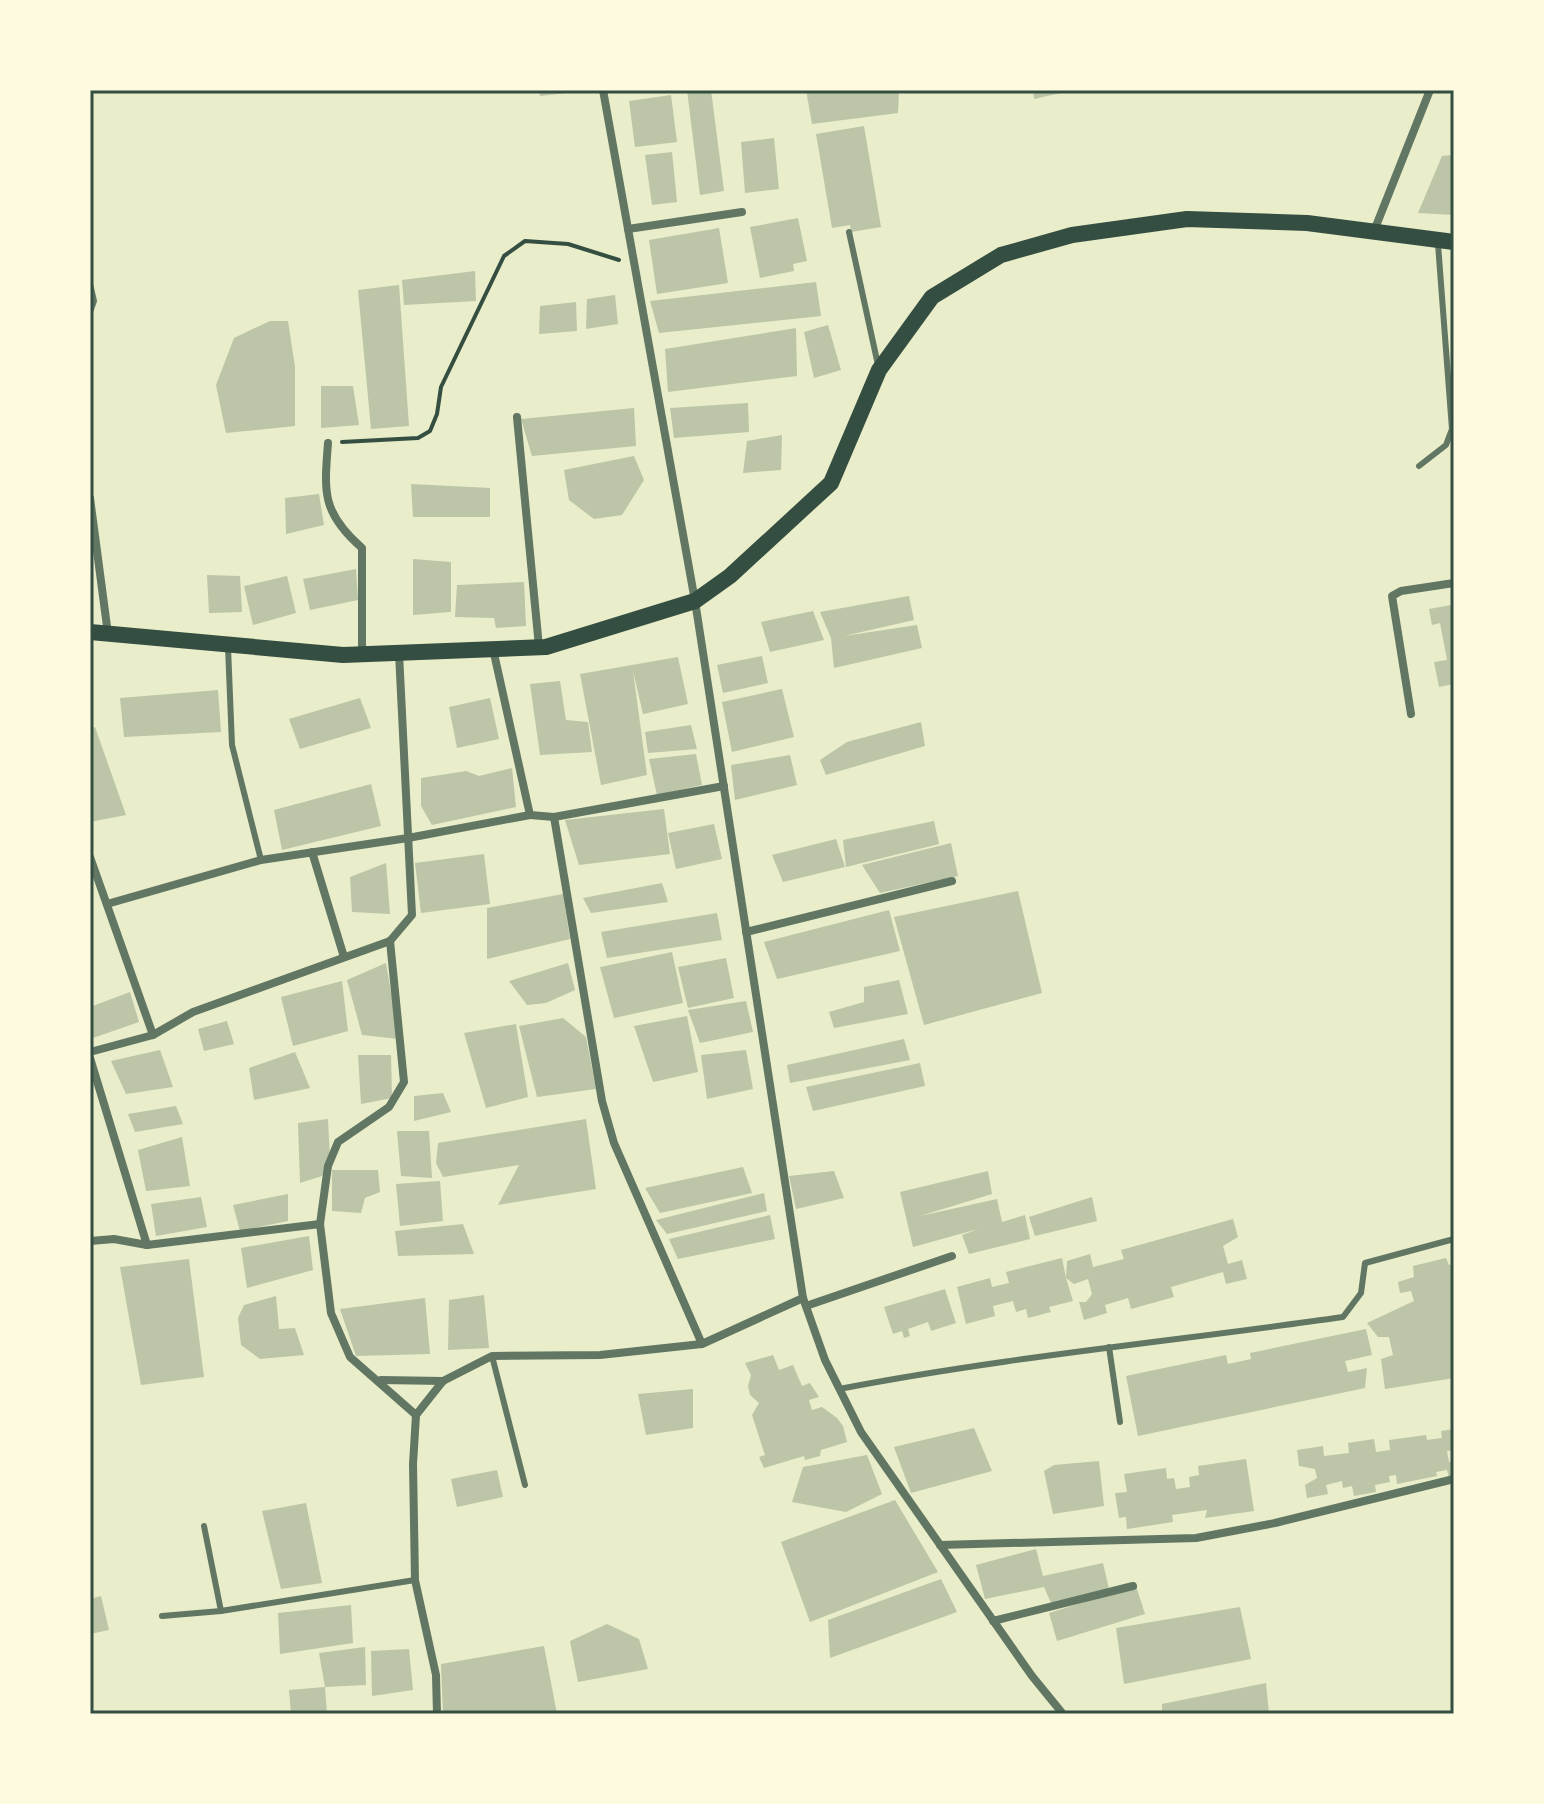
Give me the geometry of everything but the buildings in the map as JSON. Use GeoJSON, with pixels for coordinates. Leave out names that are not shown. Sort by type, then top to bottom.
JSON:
{"type":"FeatureCollection","features":[{"type":"Feature","properties":{"kind":"main road"},"geometry":{"type":"LineString","coordinates":[[90,632],[362,654],[539,648],[695,601],[730,576],[831,483],[879,370],[932,297],[1001,255],[1072,235],[1187,219],[1307,223],[1446,241]]}},
{"type":"Feature","properties":{"kind":"street"},"geometry":{"type":"LineString","coordinates":[[603,90],[695,601],[805,1302],[839,1389],[861,1432],[993,1621],[1063,1714]]}},
{"type":"Feature","properties":{"kind":"street"},"geometry":{"type":"LineString","coordinates":[[1373,232],[1430,90]]}},
{"type":"Feature","properties":{"kind":"street"},"geometry":{"type":"LineString","coordinates":[[628,229],[742,212]]}},
{"type":"Feature","properties":{"kind":"street"},"geometry":{"type":"LineString","coordinates":[[517,417],[539,648]]}},
{"type":"Feature","properties":{"kind":"street"},"geometry":{"type":"LineString","coordinates":[[328,443],[324,483],[328,507],[334,521],[362,548],[362,654]]}},
{"type":"Feature","properties":{"kind":"street"},"geometry":{"type":"LineString","coordinates":[[90,498],[108,635]]}},
{"type":"Feature","properties":{"kind":"street"},"geometry":{"type":"LineString","coordinates":[[1411,714],[1392,596],[1401,591],[1454,583]]}},
{"type":"Feature","properties":{"kind":"street"},"geometry":{"type":"LineString","coordinates":[[493,649],[530,815]]}},
{"type":"Feature","properties":{"kind":"street"},"geometry":{"type":"LineString","coordinates":[[147,1245],[90,1055],[153,1035],[193,1012],[390,941],[412,915],[399,653]]}},
{"type":"Feature","properties":{"kind":"street"},"geometry":{"type":"LineString","coordinates":[[107,904],[261,860],[408,838],[530,815],[554,817],[724,786]]}},
{"type":"Feature","properties":{"kind":"street"},"geometry":{"type":"LineString","coordinates":[[554,817],[602,1101],[614,1143],[702,1344]]}},
{"type":"Feature","properties":{"kind":"street"},"geometry":{"type":"LineString","coordinates":[[312,852],[344,957]]}},
{"type":"Feature","properties":{"kind":"street"},"geometry":{"type":"LineString","coordinates":[[90,857],[153,1035]]}},
{"type":"Feature","properties":{"kind":"street"},"geometry":{"type":"LineString","coordinates":[[746,932],[952,881]]}},
{"type":"Feature","properties":{"kind":"street"},"geometry":{"type":"LineString","coordinates":[[390,941],[404,1082],[389,1107],[338,1142],[328,1166],[320,1224],[331,1313],[350,1357],[381,1380],[416,1415]]}},
{"type":"Feature","properties":{"kind":"street"},"geometry":{"type":"LineString","coordinates":[[90,1241],[114,1239],[147,1245],[320,1224]]}},
{"type":"Feature","properties":{"kind":"street"},"geometry":{"type":"LineString","coordinates":[[437,1714],[436,1675],[415,1580],[416,1415],[443,1381],[492,1356],[600,1355],[702,1344],[805,1302],[952,1256]]}},
{"type":"Feature","properties":{"kind":"street"},"geometry":{"type":"LineString","coordinates":[[381,1380],[443,1381]]}},
{"type":"Feature","properties":{"kind":"street"},"geometry":{"type":"LineString","coordinates":[[940,1545],[1196,1538],[1275,1523],[1454,1479]]}},
{"type":"Feature","properties":{"kind":"street"},"geometry":{"type":"LineString","coordinates":[[993,1621],[1133,1586]]}},
{"type":"Feature","properties":{"kind":"lane"},"geometry":{"type":"LineString","coordinates":[[849,232],[879,370]]}},
{"type":"Feature","properties":{"kind":"lane"},"geometry":{"type":"LineString","coordinates":[[1419,466],[1446,445],[1452,429],[1446,241]]}},
{"type":"Feature","properties":{"kind":"lane"},"geometry":{"type":"LineString","coordinates":[[90,284],[94,301],[90,312]]}},
{"type":"Feature","properties":{"kind":"lane"},"geometry":{"type":"LineString","coordinates":[[228,645],[232,745],[261,860]]}},
{"type":"Feature","properties":{"kind":"lane"},"geometry":{"type":"LineString","coordinates":[[839,1389],[1109,1347],[1191,1339],[1343,1317],[1361,1293],[1365,1263],[1454,1239]]}},
{"type":"Feature","properties":{"kind":"lane"},"geometry":{"type":"LineString","coordinates":[[1109,1347],[1120,1422]]}},
{"type":"Feature","properties":{"kind":"lane"},"geometry":{"type":"LineString","coordinates":[[492,1356],[525,1485]]}},
{"type":"Feature","properties":{"kind":"lane"},"geometry":{"type":"LineString","coordinates":[[204,1526],[221,1611]]}},
{"type":"Feature","properties":{"kind":"lane"},"geometry":{"type":"LineString","coordinates":[[162,1616],[221,1611],[415,1580]]}},
{"type":"Feature","properties":{"kind":"path"},"geometry":{"type":"LineString","coordinates":[[328,443],[418,438],[430,431],[437,414],[441,387],[504,256],[525,241],[568,244],[634,265]]}}]}
